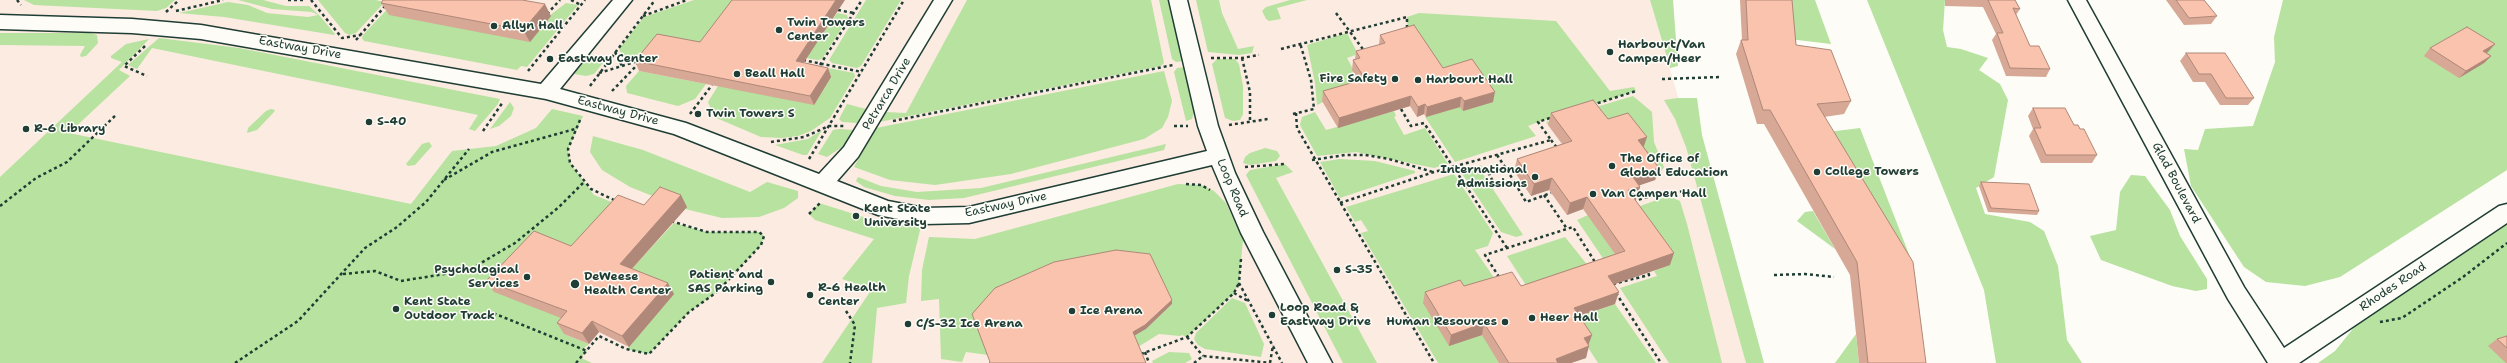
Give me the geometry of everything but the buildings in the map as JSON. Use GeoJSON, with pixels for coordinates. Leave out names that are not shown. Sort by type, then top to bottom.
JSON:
{"type":"FeatureCollection","features":[{"type":"Feature","properties":{"kind":"street"},"geometry":{"type":"LineString","coordinates":[[546,92],[623,0]]}},
{"type":"Feature","properties":{"kind":"street","name":"Petrarca Drive"},"geometry":{"type":"LineString","coordinates":[[823,191],[851,152],[943,0]]}},
{"type":"Feature","properties":{"kind":"street","name":"Loop Road"},"geometry":{"type":"LineString","coordinates":[[1178,0],[1208,126],[1218,156],[1252,233],[1320,363]]}},
{"type":"Feature","properties":{"kind":"street","name":"Glad Boulevard"},"geometry":{"type":"LineString","coordinates":[[2077,0],[2236,293],[2260,334],[2280,363]]}},
{"type":"Feature","properties":{"kind":"street","name":"Eastway Drive"},"geometry":{"type":"LineString","coordinates":[[0,22],[110,25],[200,32],[546,92],[679,128],[823,191],[886,209],[924,216],[969,215],[1218,156]]}},
{"type":"Feature","properties":{"kind":"street","name":"Rhodes Road"},"geometry":{"type":"LineString","coordinates":[[2280,363],[2507,212]]}},
{"type":"Feature","properties":{"kind":"path"},"geometry":{"type":"LineString","coordinates":[[179,0],[164,13],[223,0]]}},
{"type":"Feature","properties":{"kind":"path"},"geometry":{"type":"LineString","coordinates":[[288,0],[303,0]]}},
{"type":"Feature","properties":{"kind":"path"},"geometry":{"type":"LineString","coordinates":[[311,0],[342,38],[361,35]]}},
{"type":"Feature","properties":{"kind":"path"},"geometry":{"type":"LineString","coordinates":[[546,15],[560,0]]}},
{"type":"Feature","properties":{"kind":"path"},"geometry":{"type":"LineString","coordinates":[[571,0],[581,5]]}},
{"type":"Feature","properties":{"kind":"path"},"geometry":{"type":"LineString","coordinates":[[525,74],[585,0]]}},
{"type":"Feature","properties":{"kind":"path"},"geometry":{"type":"LineString","coordinates":[[588,90],[655,0]]}},
{"type":"Feature","properties":{"kind":"path"},"geometry":{"type":"LineString","coordinates":[[642,16],[687,0]]}},
{"type":"Feature","properties":{"kind":"path"},"geometry":{"type":"LineString","coordinates":[[818,69],[862,0]]}},
{"type":"Feature","properties":{"kind":"path"},"geometry":{"type":"LineString","coordinates":[[808,160],[904,0]]}},
{"type":"Feature","properties":{"kind":"path"},"geometry":{"type":"LineString","coordinates":[[356,41],[386,6]]}},
{"type":"Feature","properties":{"kind":"path"},"geometry":{"type":"LineString","coordinates":[[838,10],[854,13]]}},
{"type":"Feature","properties":{"kind":"path"},"geometry":{"type":"LineString","coordinates":[[1336,13],[1367,55],[1362,57]]}},
{"type":"Feature","properties":{"kind":"path"},"geometry":{"type":"LineString","coordinates":[[1281,49],[1407,17],[1408,37]]}},
{"type":"Feature","properties":{"kind":"path"},"geometry":{"type":"LineString","coordinates":[[148,76],[127,69],[124,66],[149,42]]}},
{"type":"Feature","properties":{"kind":"path"},"geometry":{"type":"LineString","coordinates":[[1300,43],[1311,80],[1314,110],[1294,114],[1297,128],[1434,363]]}},
{"type":"Feature","properties":{"kind":"path"},"geometry":{"type":"LineString","coordinates":[[615,52],[622,66]]}},
{"type":"Feature","properties":{"kind":"path"},"geometry":{"type":"LineString","coordinates":[[1211,58],[1216,56],[1242,58],[1259,55]]}},
{"type":"Feature","properties":{"kind":"path"},"geometry":{"type":"LineString","coordinates":[[1242,58],[1250,92],[1250,123]]}},
{"type":"Feature","properties":{"kind":"path"},"geometry":{"type":"LineString","coordinates":[[599,74],[642,60],[609,94]]}},
{"type":"Feature","properties":{"kind":"path"},"geometry":{"type":"LineString","coordinates":[[800,60],[862,72]]}},
{"type":"Feature","properties":{"kind":"path"},"geometry":{"type":"LineString","coordinates":[[886,122],[1178,64]]}},
{"type":"Feature","properties":{"kind":"path"},"geometry":{"type":"LineString","coordinates":[[1662,78],[1721,77]]}},
{"type":"Feature","properties":{"kind":"path"},"geometry":{"type":"LineString","coordinates":[[690,114],[712,85]]}},
{"type":"Feature","properties":{"kind":"path"},"geometry":{"type":"LineString","coordinates":[[1591,105],[1636,91]]}},
{"type":"Feature","properties":{"kind":"path"},"geometry":{"type":"LineString","coordinates":[[483,131],[506,98]]}},
{"type":"Feature","properties":{"kind":"path"},"geometry":{"type":"LineString","coordinates":[[1401,109],[1411,126],[1424,123],[1507,248]]}},
{"type":"Feature","properties":{"kind":"path"},"geometry":{"type":"LineString","coordinates":[[0,206],[36,178],[67,162],[117,114]]}},
{"type":"Feature","properties":{"kind":"path"},"geometry":{"type":"LineString","coordinates":[[1561,115],[1538,122],[1562,155]]}},
{"type":"Feature","properties":{"kind":"path"},"geometry":{"type":"LineString","coordinates":[[583,116],[575,129],[568,149],[570,163],[584,182],[604,197],[619,202]]}},
{"type":"Feature","properties":{"kind":"path"},"geometry":{"type":"LineString","coordinates":[[1227,125],[1250,123],[1268,119]]}},
{"type":"Feature","properties":{"kind":"path"},"geometry":{"type":"LineString","coordinates":[[770,142],[804,137],[829,126],[852,126]]}},
{"type":"Feature","properties":{"kind":"path"},"geometry":{"type":"LineString","coordinates":[[1174,126],[1188,126]]}},
{"type":"Feature","properties":{"kind":"path"},"geometry":{"type":"LineString","coordinates":[[442,182],[492,152],[575,129]]}},
{"type":"Feature","properties":{"kind":"path"},"geometry":{"type":"LineString","coordinates":[[1340,203],[1434,172],[1551,140]]}},
{"type":"Feature","properties":{"kind":"path"},"geometry":{"type":"LineString","coordinates":[[235,363],[298,320],[365,248],[397,227],[426,202],[469,149]]}},
{"type":"Feature","properties":{"kind":"path"},"geometry":{"type":"LineString","coordinates":[[1314,159],[1345,155],[1365,155],[1389,159],[1434,172]]}},
{"type":"Feature","properties":{"kind":"path"},"geometry":{"type":"LineString","coordinates":[[1497,155],[1526,202],[1552,193]]}},
{"type":"Feature","properties":{"kind":"path"},"geometry":{"type":"LineString","coordinates":[[1245,167],[1285,164]]}},
{"type":"Feature","properties":{"kind":"path"},"geometry":{"type":"LineString","coordinates":[[1507,170],[1489,174],[1496,187],[1515,183]]}},
{"type":"Feature","properties":{"kind":"path"},"geometry":{"type":"LineString","coordinates":[[1194,184],[1201,180]]}},
{"type":"Feature","properties":{"kind":"path"},"geometry":{"type":"LineString","coordinates":[[342,274],[375,271],[401,281],[469,270],[515,243],[559,207],[584,182]]}},
{"type":"Feature","properties":{"kind":"path"},"geometry":{"type":"LineString","coordinates":[[1182,184],[1201,185],[1214,191]]}},
{"type":"Feature","properties":{"kind":"path"},"geometry":{"type":"LineString","coordinates":[[809,214],[820,203],[823,191]]}},
{"type":"Feature","properties":{"kind":"path"},"geometry":{"type":"LineString","coordinates":[[1632,200],[1634,202],[1663,193],[1691,191]]}},
{"type":"Feature","properties":{"kind":"path"},"geometry":{"type":"LineString","coordinates":[[1544,195],[1567,229]]}},
{"type":"Feature","properties":{"kind":"path"},"geometry":{"type":"LineString","coordinates":[[820,203],[827,206]]}},
{"type":"Feature","properties":{"kind":"path"},"geometry":{"type":"LineString","coordinates":[[576,363],[599,336],[626,349],[649,354],[689,312],[717,292],[761,245],[764,236],[759,232],[707,232],[667,220]]}},
{"type":"Feature","properties":{"kind":"path"},"geometry":{"type":"LineString","coordinates":[[1501,279],[1486,255],[1572,227],[1598,266]]}},
{"type":"Feature","properties":{"kind":"path"},"geometry":{"type":"LineString","coordinates":[[2375,324],[2402,318],[2463,277],[2507,243]]}},
{"type":"Feature","properties":{"kind":"path"},"geometry":{"type":"LineString","coordinates":[[1141,354],[1187,337],[1234,293],[1239,283],[1242,255]]}},
{"type":"Feature","properties":{"kind":"path"},"geometry":{"type":"LineString","coordinates":[[1648,272],[1649,274],[1639,278],[1610,285],[1662,363]]}},
{"type":"Feature","properties":{"kind":"path"},"geometry":{"type":"LineString","coordinates":[[1774,274],[1805,274],[1834,277]]}},
{"type":"Feature","properties":{"kind":"path"},"geometry":{"type":"LineString","coordinates":[[1239,283],[1282,363]]}},
{"type":"Feature","properties":{"kind":"path"},"geometry":{"type":"LineString","coordinates":[[1234,293],[1249,301]]}},
{"type":"Feature","properties":{"kind":"path"},"geometry":{"type":"LineString","coordinates":[[488,311],[587,351]]}},
{"type":"Feature","properties":{"kind":"path"},"geometry":{"type":"LineString","coordinates":[[846,311],[855,325],[850,363]]}},
{"type":"Feature","properties":{"kind":"path"},"geometry":{"type":"LineString","coordinates":[[1187,337],[1203,356]]}},
{"type":"Feature","properties":{"kind":"path"},"geometry":{"type":"LineString","coordinates":[[1194,363],[1203,356],[1270,363],[1273,345]]}},
{"type":"Feature","properties":{"kind":"path"},"geometry":{"type":"LineString","coordinates":[[1145,352],[1149,363]]}},
{"type":"Feature","properties":{"kind":"shaded area","name":"Kent State University"},"geometry":{"type":"Polygon","coordinates":[[[0,0],[1650,0],[1755,363],[0,363],[0,0]]]}},
{"type":"Feature","properties":{"kind":"green space"},"geometry":{"type":"Polygon","coordinates":[[[24,0],[175,0],[166,8],[157,11],[34,5],[24,0]]]}},
{"type":"Feature","properties":{"kind":"green space"},"geometry":{"type":"Polygon","coordinates":[[[238,0],[263,0],[286,6],[309,6],[319,15],[335,34],[224,17],[179,13],[228,2],[248,5],[267,13],[308,17],[318,15],[312,12],[272,9],[238,0]]]}},
{"type":"Feature","properties":{"kind":"green space"},"geometry":{"type":"Polygon","coordinates":[[[318,0],[376,0],[383,2],[383,4],[356,33],[350,35],[345,33],[318,0]]]}},
{"type":"Feature","properties":{"kind":"green space"},"geometry":{"type":"Polygon","coordinates":[[[396,0],[549,16],[566,3],[578,5],[527,67],[521,66],[517,70],[364,41],[362,38],[363,35],[396,0]]]}},
{"type":"Feature","properties":{"kind":"green space"},"geometry":{"type":"Polygon","coordinates":[[[694,0],[742,0],[740,32],[625,61],[619,49],[644,17],[694,0]]]}},
{"type":"Feature","properties":{"kind":"green space"},"geometry":{"type":"Polygon","coordinates":[[[866,0],[901,0],[861,66],[857,68],[832,63],[829,60],[866,0]]]}},
{"type":"Feature","properties":{"kind":"green space"},"geometry":{"type":"Polygon","coordinates":[[[967,0],[1151,0],[1164,63],[1161,66],[879,122],[885,112],[906,113],[967,0]]]}},
{"type":"Feature","properties":{"kind":"green space"},"geometry":{"type":"Polygon","coordinates":[[[1159,0],[1170,0],[1183,61],[1176,62],[1172,59],[1159,0]]]}},
{"type":"Feature","properties":{"kind":"green space"},"geometry":{"type":"Polygon","coordinates":[[[1196,0],[1219,0],[1222,13],[1238,49],[1254,46],[1252,53],[1239,55],[1208,52],[1196,0]]]}},
{"type":"Feature","properties":{"kind":"green space"},"geometry":{"type":"Polygon","coordinates":[[[1290,0],[1307,0],[1277,8],[1281,19],[1269,21],[1266,19],[1262,11],[1266,7],[1290,0]]]}},
{"type":"Feature","properties":{"kind":"green space"},"geometry":{"type":"Polygon","coordinates":[[[1650,0],[1673,0],[1678,66],[1670,68],[1650,0]]]}},
{"type":"Feature","properties":{"kind":"green space"},"geometry":{"type":"Polygon","coordinates":[[[1786,0],[1815,0],[1831,44],[1789,39],[1786,0]]]}},
{"type":"Feature","properties":{"kind":"green space"},"geometry":{"type":"Polygon","coordinates":[[[1867,0],[1945,0],[1943,30],[1947,47],[1961,49],[1988,58],[1979,70],[2000,84],[2008,100],[1994,177],[1976,188],[1985,214],[2030,222],[2044,231],[2058,266],[2067,340],[2082,363],[1996,363],[1984,290],[1867,0]]]}},
{"type":"Feature","properties":{"kind":"green space"},"geometry":{"type":"Polygon","coordinates":[[[2283,0],[2507,0],[2507,170],[2340,277],[2305,286],[2266,282],[2244,267],[2191,186],[2184,149],[2198,150],[2205,129],[2253,126],[2275,62],[2274,37],[2283,0]]]}},
{"type":"Feature","properties":{"kind":"green space"},"geometry":{"type":"Polygon","coordinates":[[[837,13],[847,15],[848,18],[822,59],[817,60],[753,48],[815,45],[837,13]]]}},
{"type":"Feature","properties":{"kind":"green space"},"geometry":{"type":"Polygon","coordinates":[[[1419,13],[1556,21],[1610,91],[1634,87],[1636,91],[1538,122],[1528,126],[1536,136],[1455,162],[1425,117],[1446,111],[1441,78],[1408,37],[1407,17],[1419,13]]]}},
{"type":"Feature","properties":{"kind":"green space"},"geometry":{"type":"Polygon","coordinates":[[[0,33],[90,33],[97,35],[98,43],[86,56],[81,57],[80,55],[85,46],[0,45],[0,33]]]}},
{"type":"Feature","properties":{"kind":"green space"},"geometry":{"type":"Polygon","coordinates":[[[1347,33],[1358,54],[1347,58],[1361,84],[1317,105],[1315,83],[1307,45],[1347,33]]]}},
{"type":"Feature","properties":{"kind":"green space"},"geometry":{"type":"Polygon","coordinates":[[[159,38],[239,48],[500,99],[498,104],[475,131],[469,129],[478,115],[152,48],[137,69],[128,65],[159,38]]]}},
{"type":"Feature","properties":{"kind":"green space"},"geometry":{"type":"Polygon","coordinates":[[[149,39],[119,70],[130,76],[69,133],[411,204],[452,151],[496,146],[536,128],[552,109],[583,116],[568,149],[570,163],[594,195],[624,207],[574,322],[564,334],[589,344],[584,348],[587,351],[581,358],[592,363],[0,363],[0,177],[122,62],[111,58],[111,56],[126,44],[149,39]]]}},
{"type":"Feature","properties":{"kind":"green space"},"geometry":{"type":"Polygon","coordinates":[[[589,54],[607,58],[594,74],[586,76],[574,74],[589,54]]]}},
{"type":"Feature","properties":{"kind":"green space"},"geometry":{"type":"Polygon","coordinates":[[[1217,59],[1235,59],[1239,64],[1243,86],[1243,114],[1240,120],[1233,121],[1225,118],[1212,64],[1217,59]]]}},
{"type":"Feature","properties":{"kind":"green space"},"geometry":{"type":"Polygon","coordinates":[[[1185,67],[1195,109],[1192,119],[1186,121],[1174,72],[1177,68],[1185,67]]]}},
{"type":"Feature","properties":{"kind":"green space"},"geometry":{"type":"Polygon","coordinates":[[[828,68],[854,73],[855,76],[830,118],[811,131],[798,136],[782,138],[761,137],[714,117],[708,102],[718,86],[819,75],[828,68]]]}},
{"type":"Feature","properties":{"kind":"green space"},"geometry":{"type":"Polygon","coordinates":[[[639,71],[706,84],[695,99],[678,106],[627,93],[626,86],[639,71]]]}},
{"type":"Feature","properties":{"kind":"green space"},"geometry":{"type":"Polygon","coordinates":[[[1164,71],[1172,101],[1168,117],[1162,128],[1144,139],[1011,174],[935,185],[890,180],[854,167],[876,128],[1164,71]]]}},
{"type":"Feature","properties":{"kind":"green space"},"geometry":{"type":"Polygon","coordinates":[[[1633,96],[1652,112],[1654,142],[1664,167],[1655,180],[1634,152],[1548,125],[1546,122],[1633,96]]]}},
{"type":"Feature","properties":{"kind":"green space"},"geometry":{"type":"Polygon","coordinates":[[[1697,98],[1702,135],[1764,363],[1746,363],[1686,147],[1675,119],[1664,100],[1697,98]]]}},
{"type":"Feature","properties":{"kind":"green space"},"geometry":{"type":"Polygon","coordinates":[[[510,102],[514,108],[511,116],[499,126],[490,129],[510,102]]]}},
{"type":"Feature","properties":{"kind":"green space"},"geometry":{"type":"Polygon","coordinates":[[[847,104],[866,109],[857,123],[842,122],[839,119],[847,104]]]}},
{"type":"Feature","properties":{"kind":"green space"},"geometry":{"type":"Polygon","coordinates":[[[271,109],[275,110],[274,112],[257,130],[247,133],[248,128],[266,111],[271,109]]]}},
{"type":"Feature","properties":{"kind":"green space"},"geometry":{"type":"Polygon","coordinates":[[[1394,111],[1396,116],[1394,117],[1404,135],[1425,128],[1448,164],[1434,168],[1356,152],[1317,156],[1300,125],[1302,117],[1315,112],[1326,130],[1394,111]]]}},
{"type":"Feature","properties":{"kind":"green space"},"geometry":{"type":"Polygon","coordinates":[[[1860,128],[1912,262],[1820,133],[1860,128]]]}},
{"type":"Feature","properties":{"kind":"green space"},"geometry":{"type":"Polygon","coordinates":[[[822,130],[807,155],[775,145],[808,139],[822,130]]]}},
{"type":"Feature","properties":{"kind":"green space"},"geometry":{"type":"Polygon","coordinates":[[[833,130],[854,130],[845,145],[827,157],[818,154],[833,130]]]}},
{"type":"Feature","properties":{"kind":"green space"},"geometry":{"type":"Polygon","coordinates":[[[593,136],[643,150],[750,192],[767,182],[798,191],[798,198],[784,208],[759,217],[722,218],[685,209],[630,187],[602,170],[590,152],[593,136]]]}},
{"type":"Feature","properties":{"kind":"green space"},"geometry":{"type":"Polygon","coordinates":[[[429,142],[432,146],[415,165],[408,166],[406,164],[422,144],[429,142]]]}},
{"type":"Feature","properties":{"kind":"green space"},"geometry":{"type":"Polygon","coordinates":[[[1166,144],[1164,150],[964,198],[929,200],[895,196],[864,187],[856,181],[858,177],[881,186],[917,192],[981,188],[1166,144]]]}},
{"type":"Feature","properties":{"kind":"green space"},"geometry":{"type":"Polygon","coordinates":[[[1265,148],[1277,151],[1280,156],[1276,161],[1250,165],[1243,163],[1245,157],[1250,153],[1265,148]]]}},
{"type":"Feature","properties":{"kind":"green space"},"geometry":{"type":"Polygon","coordinates":[[[1340,159],[1375,161],[1415,171],[1415,173],[1340,198],[1320,162],[1340,159]]]}},
{"type":"Feature","properties":{"kind":"green space"},"geometry":{"type":"Polygon","coordinates":[[[1285,164],[1293,172],[1276,178],[1377,363],[1343,363],[1246,175],[1250,170],[1285,164]]]}},
{"type":"Feature","properties":{"kind":"green space"},"geometry":{"type":"Polygon","coordinates":[[[1481,165],[1486,172],[1483,174],[1523,235],[1516,237],[1501,232],[1461,172],[1481,165]]]}},
{"type":"Feature","properties":{"kind":"green space"},"geometry":{"type":"Polygon","coordinates":[[[1454,174],[1493,233],[1488,246],[1475,250],[1499,285],[1483,334],[1499,363],[1438,363],[1361,233],[1368,231],[1361,220],[1355,222],[1346,207],[1454,174]]]}},
{"type":"Feature","properties":{"kind":"green space"},"geometry":{"type":"Polygon","coordinates":[[[2131,175],[2145,176],[2170,210],[2180,236],[2207,279],[2207,289],[2196,291],[2172,286],[2101,260],[2090,236],[2116,230],[2120,192],[2131,175]]]}},
{"type":"Feature","properties":{"kind":"green space"},"geometry":{"type":"Polygon","coordinates":[[[1178,184],[1201,185],[1214,191],[1226,203],[1243,240],[1239,283],[1234,293],[1187,337],[1182,335],[1159,334],[1138,347],[1134,336],[1146,329],[1172,304],[988,355],[966,352],[962,362],[941,359],[939,299],[921,301],[922,270],[929,237],[975,239],[1178,184]]]}},
{"type":"Feature","properties":{"kind":"green space"},"geometry":{"type":"Polygon","coordinates":[[[1668,196],[1680,201],[1722,363],[1669,363],[1620,288],[1657,276],[1654,271],[1669,265],[1629,210],[1668,196]]]}},
{"type":"Feature","properties":{"kind":"green space"},"geometry":{"type":"Polygon","coordinates":[[[819,203],[892,226],[921,226],[909,276],[906,303],[877,308],[872,363],[822,363],[872,289],[842,279],[874,239],[815,220],[809,214],[819,203]]]}},
{"type":"Feature","properties":{"kind":"green space"},"geometry":{"type":"Polygon","coordinates":[[[2507,209],[2507,363],[2318,363],[2335,351],[2381,294],[2507,209]]]}},
{"type":"Feature","properties":{"kind":"green space"},"geometry":{"type":"Polygon","coordinates":[[[1813,211],[1835,249],[1797,221],[1805,212],[1813,211]]]}},
{"type":"Feature","properties":{"kind":"green space"},"geometry":{"type":"Polygon","coordinates":[[[1588,215],[1627,271],[1615,276],[1577,220],[1588,215]]]}},
{"type":"Feature","properties":{"kind":"green space"},"geometry":{"type":"Polygon","coordinates":[[[674,223],[707,232],[759,232],[764,236],[761,245],[717,292],[689,312],[649,354],[626,349],[629,347],[626,275],[674,223]]]}},
{"type":"Feature","properties":{"kind":"green space"},"geometry":{"type":"Polygon","coordinates":[[[1565,237],[1593,272],[1531,293],[1507,256],[1565,237]]]}},
{"type":"Feature","properties":{"kind":"green space"},"geometry":{"type":"Polygon","coordinates":[[[1232,298],[1245,303],[1264,344],[1261,357],[1205,349],[1198,345],[1194,339],[1196,333],[1232,298]]]}},
{"type":"Feature","properties":{"kind":"green space"},"geometry":{"type":"Polygon","coordinates":[[[1615,304],[1656,363],[1598,363],[1570,319],[1615,304]]]}},
{"type":"Feature","properties":{"kind":"green space"},"geometry":{"type":"Polygon","coordinates":[[[1856,334],[1859,363],[1835,363],[1856,334]]]}},
{"type":"Feature","properties":{"kind":"green space"},"geometry":{"type":"Polygon","coordinates":[[[1169,352],[1189,353],[1192,359],[1185,363],[1153,363],[1152,361],[1169,352]]]}},
{"type":"Feature","properties":{"kind":"place","name":"Allyn Hall"},"geometry":{"type":"Point","coordinates":[494,26]}},
{"type":"Feature","properties":{"kind":"place","name":"Twin Towers Center"},"geometry":{"type":"Point","coordinates":[779,30]}},
{"type":"Feature","properties":{"kind":"place","name":"Harbourt/Van Campen/Heer"},"geometry":{"type":"Point","coordinates":[1610,52]}},
{"type":"Feature","properties":{"kind":"place","name":"Eastway Center"},"geometry":{"type":"Point","coordinates":[550,59]}},
{"type":"Feature","properties":{"kind":"place","name":"Beall Hall"},"geometry":{"type":"Point","coordinates":[737,74]}},
{"type":"Feature","properties":{"kind":"place","name":"Fire Safety"},"geometry":{"type":"Point","coordinates":[1395,79]}},
{"type":"Feature","properties":{"kind":"place","name":"Harbourt Hall"},"geometry":{"type":"Point","coordinates":[1418,80]}},
{"type":"Feature","properties":{"kind":"place","name":"Twin Towers S"},"geometry":{"type":"Point","coordinates":[698,114]}},
{"type":"Feature","properties":{"kind":"place","name":"S-40"},"geometry":{"type":"Point","coordinates":[369,122]}},
{"type":"Feature","properties":{"kind":"place","name":"R-6 Library"},"geometry":{"type":"Point","coordinates":[26,129]}},
{"type":"Feature","properties":{"kind":"place","name":"The Office of Global Education"},"geometry":{"type":"Point","coordinates":[1612,166]}},
{"type":"Feature","properties":{"kind":"place","name":"College Towers"},"geometry":{"type":"Point","coordinates":[1817,172]}},
{"type":"Feature","properties":{"kind":"place","name":"International Admissions"},"geometry":{"type":"Point","coordinates":[1535,177]}},
{"type":"Feature","properties":{"kind":"place","name":"Van Campen Hall"},"geometry":{"type":"Point","coordinates":[1593,194]}},
{"type":"Feature","properties":{"kind":"place","name":"Kent State University"},"geometry":{"type":"Point","coordinates":[856,216]}},
{"type":"Feature","properties":{"kind":"place","name":"S-35"},"geometry":{"type":"Point","coordinates":[1337,270]}},
{"type":"Feature","properties":{"kind":"place","name":"Psychological Services"},"geometry":{"type":"Point","coordinates":[527,277]}},
{"type":"Feature","properties":{"kind":"place","name":"Patient and SAS Parking"},"geometry":{"type":"Point","coordinates":[771,282]}},
{"type":"Feature","properties":{"kind":"place","name":"DeWeese Health Center"},"geometry":{"type":"Point","coordinates":[575,284]}},
{"type":"Feature","properties":{"kind":"place","name":"R-6 Health Center"},"geometry":{"type":"Point","coordinates":[810,295]}},
{"type":"Feature","properties":{"kind":"place","name":"Kent State Outdoor Track"},"geometry":{"type":"Point","coordinates":[396,309]}},
{"type":"Feature","properties":{"kind":"place","name":"Ice Arena"},"geometry":{"type":"Point","coordinates":[1072,311]}},
{"type":"Feature","properties":{"kind":"place","name":"Loop Road & Eastway Drive"},"geometry":{"type":"Point","coordinates":[1272,315]}},
{"type":"Feature","properties":{"kind":"place","name":"Heer Hall"},"geometry":{"type":"Point","coordinates":[1532,318]}},
{"type":"Feature","properties":{"kind":"place","name":"Human Resources"},"geometry":{"type":"Point","coordinates":[1505,322]}},
{"type":"Feature","properties":{"kind":"place","name":"C/S-32 Ice Arena"},"geometry":{"type":"Point","coordinates":[908,324]}}]}
